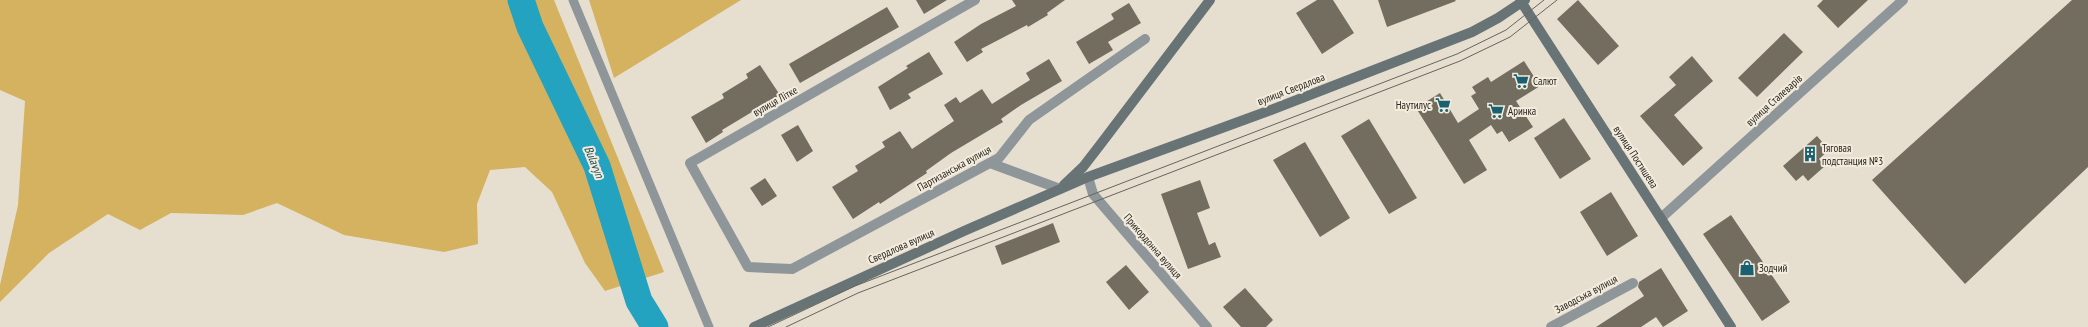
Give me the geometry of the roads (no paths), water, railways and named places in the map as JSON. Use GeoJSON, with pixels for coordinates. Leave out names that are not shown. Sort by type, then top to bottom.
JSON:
{"type":"FeatureCollection","features":[{"type":"Feature","properties":{"kind":"street","name":"вулиця Літке"},"geometry":{"type":"LineString","coordinates":[[748,267],[690,163],[975,0]]}},
{"type":"Feature","properties":{"kind":"street"},"geometry":{"type":"LineString","coordinates":[[990,163],[1060,189],[1083,167],[1210,0]]}},
{"type":"Feature","properties":{"kind":"street","name":"вулиця Сталеварів"},"geometry":{"type":"LineString","coordinates":[[1661,218],[1903,0]]}},
{"type":"Feature","properties":{"kind":"street","name":"вулиця Свердлова"},"geometry":{"type":"LineString","coordinates":[[1060,189],[1088,177],[1271,110],[1472,32],[1523,1]]}},
{"type":"Feature","properties":{"kind":"street","name":"вулиця Постишева"},"geometry":{"type":"LineString","coordinates":[[1523,1],[1731,327]]}},
{"type":"Feature","properties":{"kind":"street","name":"Партизанська вулиця"},"geometry":{"type":"LineString","coordinates":[[748,267],[792,269],[999,158],[1029,120],[1145,39]]}},
{"type":"Feature","properties":{"kind":"street","name":"Прикордонна вулиця"},"geometry":{"type":"LineString","coordinates":[[1088,177],[1093,194],[1207,327]]}},
{"type":"Feature","properties":{"kind":"street","name":"Свердлова вулиця"},"geometry":{"type":"LineString","coordinates":[[754,327],[949,237],[1060,189]]}},
{"type":"Feature","properties":{"kind":"street","name":"Заводська вулиця"},"geometry":{"type":"LineString","coordinates":[[1551,327],[1633,283]]}},
{"type":"Feature","properties":{"kind":"lane"},"geometry":{"type":"LineString","coordinates":[[573,0],[709,327]]}},
{"type":"Feature","properties":{"kind":"waterway","name":"Bulavyn"},"geometry":{"type":"LineString","coordinates":[[521,0],[530,27],[597,166],[639,301],[655,327]]}},
{"type":"Feature","properties":{"kind":"tram line"},"geometry":{"type":"LineString","coordinates":[[768,327],[855,286],[1457,54],[1506,30],[1544,0]]}},
{"type":"Feature","properties":{"kind":"tram line"},"geometry":{"type":"LineString","coordinates":[[786,327],[858,293],[1460,61],[1510,37],[1557,0]]}},
{"type":"Feature","properties":{"kind":"place","name":"Салют"},"geometry":{"type":"Point","coordinates":[1521,81]}},
{"type":"Feature","properties":{"kind":"place","name":"Наутилус"},"geometry":{"type":"Point","coordinates":[1443,105]}},
{"type":"Feature","properties":{"kind":"place","name":"Аринка"},"geometry":{"type":"Point","coordinates":[1496,111]}},
{"type":"Feature","properties":{"kind":"place","name":"Тяговая подстанция №3"},"geometry":{"type":"Point","coordinates":[1810,154]}},
{"type":"Feature","properties":{"kind":"place","name":"Зодчий"},"geometry":{"type":"Point","coordinates":[1747,268]}}]}
